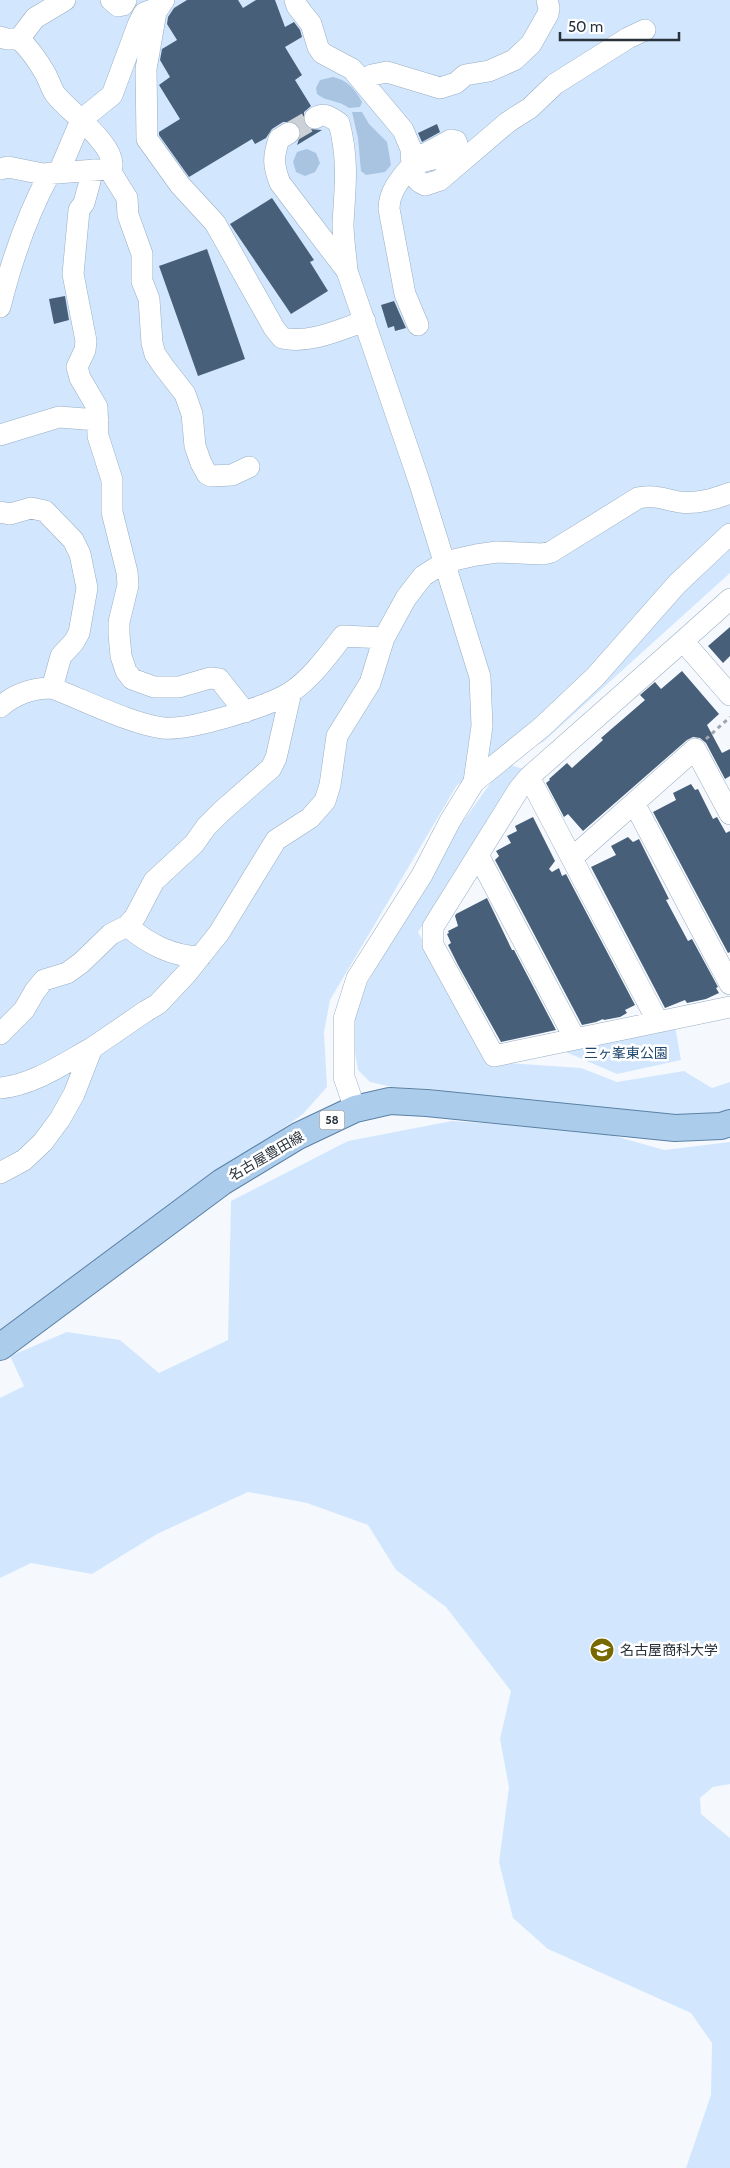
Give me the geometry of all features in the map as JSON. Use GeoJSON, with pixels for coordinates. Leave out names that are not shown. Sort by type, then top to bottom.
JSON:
{"type":"FeatureCollection","features":[{"type":"Feature","properties":{"kind":"main road","name":"名古屋豊田線"},"geometry":{"type":"LineString","coordinates":[[0,1347],[222,1182],[298,1136],[355,1108],[390,1101],[675,1128],[721,1126],[730,1123]]}},
{"type":"Feature","properties":{"kind":"street"},"geometry":{"type":"LineString","coordinates":[[9,38],[35,18],[65,0]]}},
{"type":"Feature","properties":{"kind":"street"},"geometry":{"type":"LineString","coordinates":[[111,0],[118,6],[123,5],[126,0]]}},
{"type":"Feature","properties":{"kind":"street"},"geometry":{"type":"LineString","coordinates":[[295,0],[297,6],[311,24],[318,47],[322,53],[352,69],[403,130],[411,149],[414,175],[419,183],[425,185],[440,180],[508,122],[530,108],[555,84],[628,38],[645,30]]}},
{"type":"Feature","properties":{"kind":"street"},"geometry":{"type":"LineString","coordinates":[[364,82],[372,75],[387,72],[440,88],[456,83],[465,75],[489,71],[514,60],[531,44],[548,14],[547,0]]}},
{"type":"Feature","properties":{"kind":"street"},"geometry":{"type":"LineString","coordinates":[[0,306],[7,278],[41,189],[54,173],[81,120],[112,95],[144,13],[160,6]]}},
{"type":"Feature","properties":{"kind":"street"},"geometry":{"type":"LineString","coordinates":[[160,6],[146,69],[147,139],[180,185],[216,223],[274,328],[282,338],[294,341],[320,337],[365,321]]}},
{"type":"Feature","properties":{"kind":"street"},"geometry":{"type":"LineString","coordinates":[[0,169],[8,167],[42,174],[101,169],[112,166],[113,161],[104,143],[54,93],[44,72],[25,44],[9,38]]}},
{"type":"Feature","properties":{"kind":"street"},"geometry":{"type":"LineString","coordinates":[[315,118],[321,114],[339,123],[344,144],[347,180],[343,226],[347,271],[445,562],[480,677],[482,726],[474,782]]}},
{"type":"Feature","properties":{"kind":"street"},"geometry":{"type":"LineString","coordinates":[[289,133],[279,139],[275,151],[274,168],[280,183],[347,271]]}},
{"type":"Feature","properties":{"kind":"street"},"geometry":{"type":"LineString","coordinates":[[413,163],[394,188],[389,200],[389,209],[405,294],[418,325]]}},
{"type":"Feature","properties":{"kind":"street"},"geometry":{"type":"LineString","coordinates":[[101,169],[79,210],[73,274],[86,342],[85,350],[77,367],[80,378],[97,407],[98,436],[112,480],[112,512],[127,572],[128,585],[119,622],[121,656],[126,671],[132,679],[154,688],[180,687],[210,678],[219,679],[245,712]]}},
{"type":"Feature","properties":{"kind":"street"},"geometry":{"type":"LineString","coordinates":[[101,169],[127,198],[128,215],[142,254],[142,281],[149,299],[153,348],[164,367],[185,394],[192,414],[195,446],[201,463],[207,474],[211,476],[232,475],[249,467]]}},
{"type":"Feature","properties":{"kind":"street"},"geometry":{"type":"LineString","coordinates":[[0,435],[59,417],[98,420]]}},
{"type":"Feature","properties":{"kind":"street"},"geometry":{"type":"LineString","coordinates":[[0,1088],[12,1087],[33,1080],[92,1048],[158,1004],[200,957],[219,933],[276,840],[310,818],[325,801],[330,785],[337,736],[370,683],[384,638],[406,598],[423,576],[445,562],[476,555],[497,552],[543,554],[551,552],[638,498],[647,496],[681,502],[703,502],[730,493]]}},
{"type":"Feature","properties":{"kind":"street"},"geometry":{"type":"LineString","coordinates":[[0,512],[10,514],[31,508],[45,511],[73,540],[80,554],[86,588],[79,633],[74,642],[61,656],[52,688]]}},
{"type":"Feature","properties":{"kind":"street"},"geometry":{"type":"LineString","coordinates":[[355,1108],[344,1078],[344,1019],[358,978],[422,875],[450,821],[474,782],[542,727],[595,677],[677,584],[730,534]]}},
{"type":"Feature","properties":{"kind":"street"},"geometry":{"type":"LineString","coordinates":[[730,599],[528,777],[518,789],[433,927],[433,945],[494,1056],[730,1007]]}},
{"type":"Feature","properties":{"kind":"street"},"geometry":{"type":"LineString","coordinates":[[0,707],[22,693],[41,688],[52,688],[142,723],[165,728],[192,725],[245,712],[291,692],[304,681],[343,636],[384,638]]}},
{"type":"Feature","properties":{"kind":"street"},"geometry":{"type":"LineString","coordinates":[[683,641],[730,695]]}},
{"type":"Feature","properties":{"kind":"street"},"geometry":{"type":"LineString","coordinates":[[0,1034],[24,1010],[44,980],[66,973],[81,963],[111,934],[127,926],[135,917],[154,882],[194,844],[206,827],[222,811],[271,768],[276,758],[291,692]]}},
{"type":"Feature","properties":{"kind":"street"},"geometry":{"type":"LineString","coordinates":[[572,858],[695,749],[730,814]]}},
{"type":"Feature","properties":{"kind":"street"},"geometry":{"type":"LineString","coordinates":[[528,777],[658,1022]]}},
{"type":"Feature","properties":{"kind":"street"},"geometry":{"type":"LineString","coordinates":[[634,803],[730,984]]}},
{"type":"Feature","properties":{"kind":"street"},"geometry":{"type":"LineString","coordinates":[[478,855],[575,1039]]}},
{"type":"Feature","properties":{"kind":"street"},"geometry":{"type":"LineString","coordinates":[[127,926],[144,940],[167,952],[187,957],[200,957]]}},
{"type":"Feature","properties":{"kind":"street"},"geometry":{"type":"LineString","coordinates":[[0,1173],[24,1160],[43,1142],[60,1119],[74,1094],[92,1048]]}},
{"type":"Feature","properties":{"kind":"path"},"geometry":{"type":"LineString","coordinates":[[695,749],[730,718]]}},
{"type":"Feature","properties":{"kind":"green space"},"geometry":{"type":"Polygon","coordinates":[[[0,0],[730,0],[730,573],[543,742],[457,785],[330,1000],[324,1032],[327,1087],[303,1114],[0,1331],[0,0]]]}},
{"type":"Feature","properties":{"kind":"green space"},"geometry":{"type":"Polygon","coordinates":[[[505,763],[523,769],[418,932],[485,1053],[495,1062],[581,1068],[617,1082],[684,1071],[712,1088],[730,1082],[730,1114],[652,1119],[431,1089],[392,1087],[370,1082],[358,1070],[352,1034],[358,999],[456,831],[505,763]]]}},
{"type":"Feature","properties":{"kind":"green space","name":"三ヶ峯東公園"},"geometry":{"type":"Polygon","coordinates":[[[675,1026],[681,1060],[617,1074],[554,1047],[675,1026]]]}},
{"type":"Feature","properties":{"kind":"green space","name":"名古屋商科大学"},"geometry":{"type":"Polygon","coordinates":[[[452,1121],[594,1130],[664,1150],[730,1142],[730,1784],[713,1787],[700,1798],[701,1814],[730,1838],[730,2168],[686,2168],[711,2095],[712,2043],[691,2013],[548,1949],[513,1918],[499,1862],[509,1787],[500,1739],[511,1691],[446,1607],[396,1570],[368,1525],[307,1503],[248,1492],[157,1534],[92,1574],[31,1563],[0,1578],[0,1398],[24,1386],[10,1356],[67,1332],[120,1340],[159,1373],[228,1340],[231,1201],[348,1141],[452,1121]]]}},
{"type":"Feature","properties":{"kind":"shaded area"},"geometry":{"type":"Polygon","coordinates":[[[333,77],[342,80],[353,89],[362,102],[360,107],[349,108],[317,94],[316,88],[320,80],[333,77]]]}},
{"type":"Feature","properties":{"kind":"shaded area"},"geometry":{"type":"Polygon","coordinates":[[[352,112],[362,112],[369,124],[387,142],[391,165],[385,172],[366,175],[361,171],[358,138],[352,112]]]}},
{"type":"Feature","properties":{"kind":"shaded area"},"geometry":{"type":"Polygon","coordinates":[[[307,149],[316,153],[320,163],[315,172],[305,176],[296,172],[293,162],[297,152],[307,149]]]}},
{"type":"Feature","properties":{"kind":"building"},"geometry":{"type":"Polygon","coordinates":[[[187,0],[238,0],[243,8],[256,0],[275,0],[285,27],[294,22],[300,30],[302,37],[285,47],[302,75],[295,80],[311,106],[304,112],[304,123],[309,129],[322,130],[297,145],[301,133],[300,127],[295,122],[283,122],[272,129],[266,138],[255,144],[252,139],[189,177],[159,135],[159,132],[180,119],[159,85],[170,77],[160,60],[162,49],[177,40],[167,24],[168,17],[174,8],[187,0]]]}},
{"type":"Feature","properties":{"kind":"building"},"geometry":{"type":"Polygon","coordinates":[[[437,124],[440,132],[422,142],[418,133],[437,124]]]}},
{"type":"Feature","properties":{"kind":"building"},"geometry":{"type":"Polygon","coordinates":[[[272,198],[314,260],[310,262],[328,291],[291,314],[230,224],[272,198]]]}},
{"type":"Feature","properties":{"kind":"building"},"geometry":{"type":"Polygon","coordinates":[[[207,249],[245,359],[198,376],[159,266],[207,249]]]}},
{"type":"Feature","properties":{"kind":"building"},"geometry":{"type":"Polygon","coordinates":[[[65,296],[69,320],[54,324],[49,299],[65,296]]]}},
{"type":"Feature","properties":{"kind":"building"},"geometry":{"type":"Polygon","coordinates":[[[394,301],[406,328],[395,331],[394,326],[388,328],[381,305],[394,301]]]}},
{"type":"Feature","properties":{"kind":"building"},"geometry":{"type":"Polygon","coordinates":[[[730,627],[730,656],[723,663],[708,646],[730,627]]]}},
{"type":"Feature","properties":{"kind":"building"},"geometry":{"type":"Polygon","coordinates":[[[682,671],[719,714],[707,725],[722,753],[730,749],[730,776],[725,779],[706,743],[700,738],[693,737],[687,740],[583,831],[568,814],[564,817],[546,783],[567,763],[572,768],[603,740],[601,738],[645,700],[640,695],[655,682],[661,689],[682,671]]]}},
{"type":"Feature","properties":{"kind":"building"},"geometry":{"type":"Polygon","coordinates":[[[691,784],[695,790],[698,789],[713,819],[717,817],[726,833],[730,831],[730,952],[728,953],[653,812],[676,800],[673,793],[691,784]]]}},
{"type":"Feature","properties":{"kind":"building"},"geometry":{"type":"Polygon","coordinates":[[[533,817],[555,861],[549,869],[552,872],[559,868],[562,876],[566,874],[635,1005],[625,1010],[627,1013],[620,1017],[603,1019],[582,1025],[495,860],[499,856],[496,851],[511,843],[507,836],[517,831],[515,826],[533,817]]]}},
{"type":"Feature","properties":{"kind":"building"},"geometry":{"type":"Polygon","coordinates":[[[628,837],[633,842],[639,839],[669,899],[666,900],[688,941],[692,939],[718,987],[716,988],[719,993],[706,999],[687,1003],[685,1000],[665,1008],[591,867],[616,855],[611,846],[628,837]]]}},
{"type":"Feature","properties":{"kind":"building"},"geometry":{"type":"Polygon","coordinates":[[[487,898],[512,950],[514,950],[556,1030],[501,1042],[458,965],[448,945],[451,943],[447,934],[449,933],[448,931],[458,926],[456,914],[487,898]]]}},
{"type":"Feature","properties":{"kind":"tunnel"},"geometry":{"type":"LineString","coordinates":[[289,133],[315,118]]}},
{"type":"Feature","properties":{"kind":"place","name":"名古屋商科大学"},"geometry":{"type":"Point","coordinates":[602,1650]}}]}
